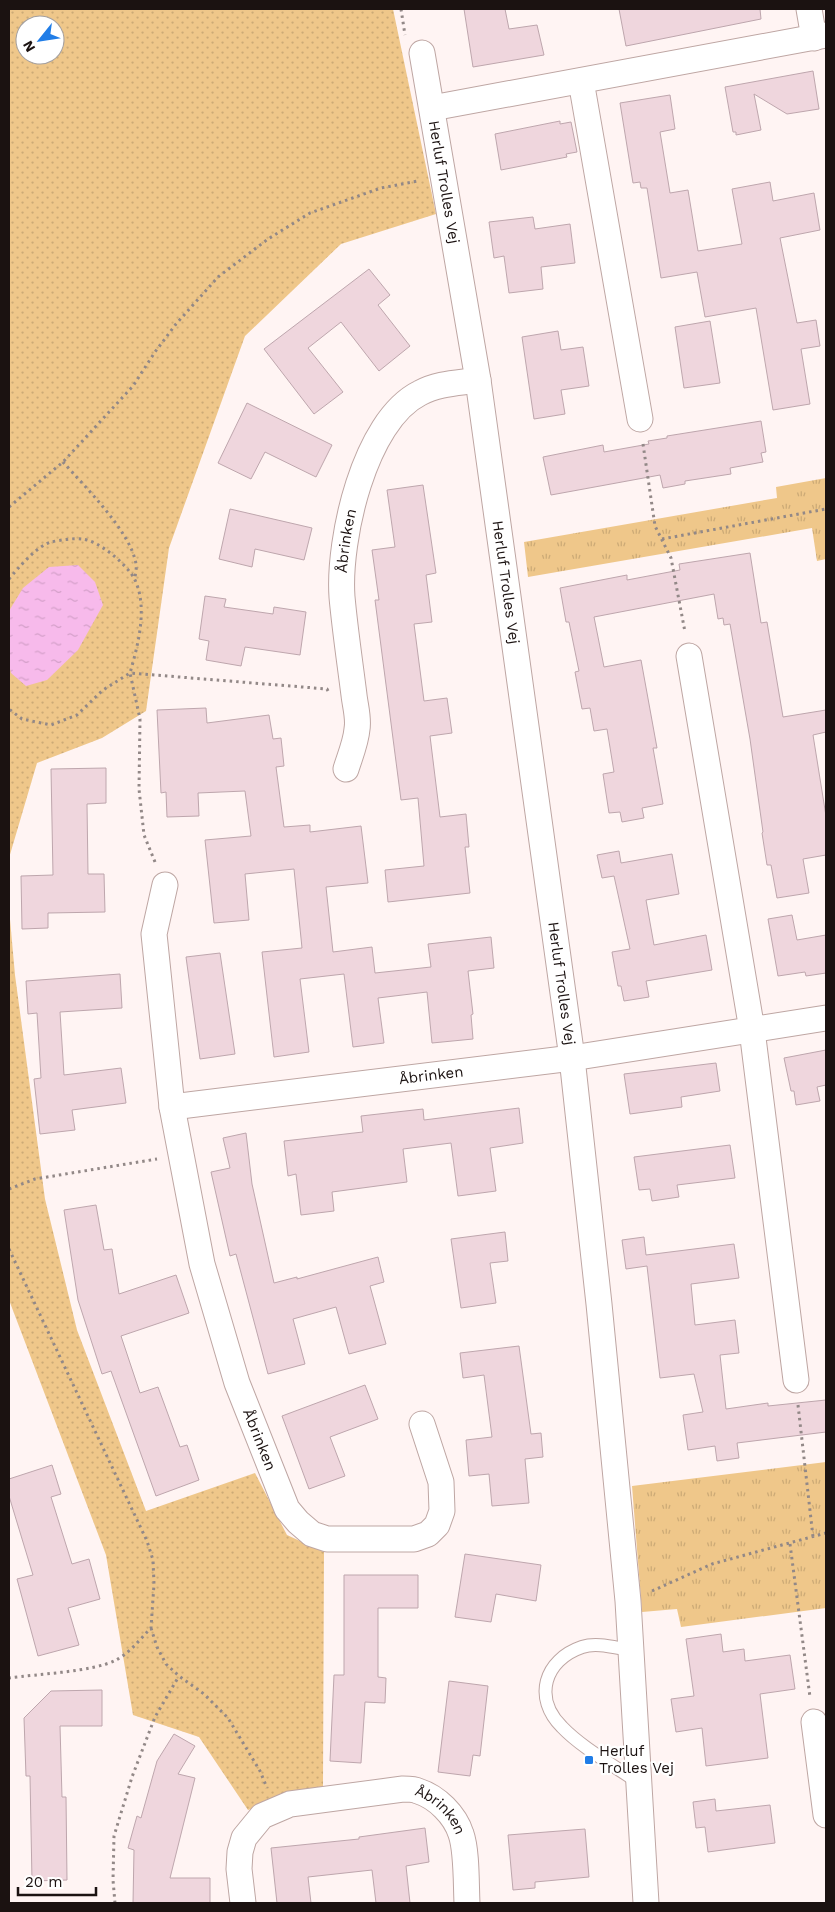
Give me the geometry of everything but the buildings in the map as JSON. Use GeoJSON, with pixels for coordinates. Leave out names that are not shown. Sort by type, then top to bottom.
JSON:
{"type":"FeatureCollection","features":[{"type":"Feature","properties":{"kind":"street","name":"Herluf Trolles Vej"},"geometry":{"type":"LineString","coordinates":[[432,108],[820,36],[809,9]]}},
{"type":"Feature","properties":{"kind":"street","name":"Herluf Trolles Vej"},"geometry":{"type":"LineString","coordinates":[[422,53],[478,380],[572,1058],[599,1304],[628,1601],[646,1903]]}},
{"type":"Feature","properties":{"kind":"street"},"geometry":{"type":"LineString","coordinates":[[581,81],[640,419]]}},
{"type":"Feature","properties":{"kind":"street","name":"Åbrinken"},"geometry":{"type":"LineString","coordinates":[[346,769],[358,728],[342,596],[342,566],[347,529],[358,486],[378,439],[405,402],[437,385],[478,380]]}},
{"type":"Feature","properties":{"kind":"street"},"geometry":{"type":"LineString","coordinates":[[689,656],[752,1030],[796,1380]]}},
{"type":"Feature","properties":{"kind":"street","name":"Åbrinken"},"geometry":{"type":"LineString","coordinates":[[165,885],[154,934],[172,1107],[202,1264],[237,1383],[287,1509],[312,1534],[327,1539],[414,1539],[428,1534],[437,1525],[442,1511],[441,1482],[422,1424]]}},
{"type":"Feature","properties":{"kind":"street","name":"Herluf Trolles Vej"},"geometry":{"type":"LineString","coordinates":[[572,1058],[826,1018]]}},
{"type":"Feature","properties":{"kind":"street","name":"Åbrinken"},"geometry":{"type":"LineString","coordinates":[[172,1107],[572,1058]]}},
{"type":"Feature","properties":{"kind":"street"},"geometry":{"type":"LineString","coordinates":[[814,1722],[826,1815]]}},
{"type":"Feature","properties":{"kind":"street","name":"Åbrinken"},"geometry":{"type":"LineString","coordinates":[[243,1903],[239,1869],[240,1852],[244,1838],[262,1816],[290,1804],[403,1789],[418,1791],[444,1807],[455,1821],[462,1835],[467,1903]]}},
{"type":"Feature","properties":{"kind":"lane"},"geometry":{"type":"LineString","coordinates":[[631,1650],[605,1646],[584,1647],[576,1650],[561,1658],[548,1675],[545,1691],[547,1708],[561,1727],[639,1784]]}},
{"type":"Feature","properties":{"kind":"path"},"geometry":{"type":"LineString","coordinates":[[9,507],[64,462],[133,386],[176,324],[218,277],[268,240],[310,214],[381,188],[443,176]]}},
{"type":"Feature","properties":{"kind":"path"},"geometry":{"type":"LineString","coordinates":[[640,419],[655,526],[671,558],[689,656]]}},
{"type":"Feature","properties":{"kind":"path"},"geometry":{"type":"LineString","coordinates":[[64,462],[105,509],[126,537],[137,564],[135,579],[141,605],[138,644],[130,673],[140,718],[139,789],[144,835],[165,885]]}},
{"type":"Feature","properties":{"kind":"path"},"geometry":{"type":"LineString","coordinates":[[662,539],[826,509]]}},
{"type":"Feature","properties":{"kind":"path"},"geometry":{"type":"LineString","coordinates":[[9,579],[22,562],[50,542],[83,539],[114,554],[135,579]]}},
{"type":"Feature","properties":{"kind":"path"},"geometry":{"type":"LineString","coordinates":[[9,709],[22,719],[51,725],[77,716],[103,690],[130,673],[327,689],[333,697]]}},
{"type":"Feature","properties":{"kind":"path"},"geometry":{"type":"LineString","coordinates":[[9,1189],[35,1179],[182,1155]]}},
{"type":"Feature","properties":{"kind":"path"},"geometry":{"type":"LineString","coordinates":[[9,1249],[147,1541],[153,1560],[154,1584],[151,1628],[156,1647],[166,1664],[204,1694],[228,1718],[260,1772],[276,1809]]}},
{"type":"Feature","properties":{"kind":"path"},"geometry":{"type":"LineString","coordinates":[[796,1380],[813,1536]]}},
{"type":"Feature","properties":{"kind":"path"},"geometry":{"type":"LineString","coordinates":[[628,1601],[712,1564],[826,1533]]}},
{"type":"Feature","properties":{"kind":"path"},"geometry":{"type":"LineString","coordinates":[[790,1544],[814,1722]]}},
{"type":"Feature","properties":{"kind":"path"},"geometry":{"type":"LineString","coordinates":[[9,1678],[90,1668],[116,1660],[129,1651],[151,1628]]}},
{"type":"Feature","properties":{"kind":"path"},"geometry":{"type":"LineString","coordinates":[[115,1903],[113,1880],[114,1836],[132,1776],[156,1717],[180,1676]]}},
{"type":"Feature","properties":{"kind":"green space"},"geometry":{"type":"Polygon","coordinates":[[[9,9],[393,9],[436,214],[341,244],[245,336],[169,548],[146,711],[102,738],[37,763],[9,858],[9,9]]]}},
{"type":"Feature","properties":{"kind":"green space"},"geometry":{"type":"Polygon","coordinates":[[[826,478],[826,559],[817,561],[812,528],[528,577],[524,542],[777,498],[776,487],[826,478]]]}},
{"type":"Feature","properties":{"kind":"green space"},"geometry":{"type":"Polygon","coordinates":[[[9,908],[15,975],[45,1199],[77,1330],[146,1511],[255,1473],[287,1535],[324,1552],[323,1787],[248,1810],[199,1737],[133,1715],[106,1555],[9,1300],[9,908]]]}},
{"type":"Feature","properties":{"kind":"green space"},"geometry":{"type":"Polygon","coordinates":[[[826,1462],[826,1608],[681,1627],[677,1609],[642,1612],[632,1486],[826,1462]]]}},
{"type":"Feature","properties":{"kind":"water"},"geometry":{"type":"Polygon","coordinates":[[[78,565],[95,582],[103,605],[78,650],[47,680],[26,686],[11,673],[9,665],[9,611],[23,588],[49,567],[78,565]]]}},
{"type":"Feature","properties":{"kind":"place","name":"Herluf Trolles Vej"},"geometry":{"type":"Point","coordinates":[589,1760]}}]}
